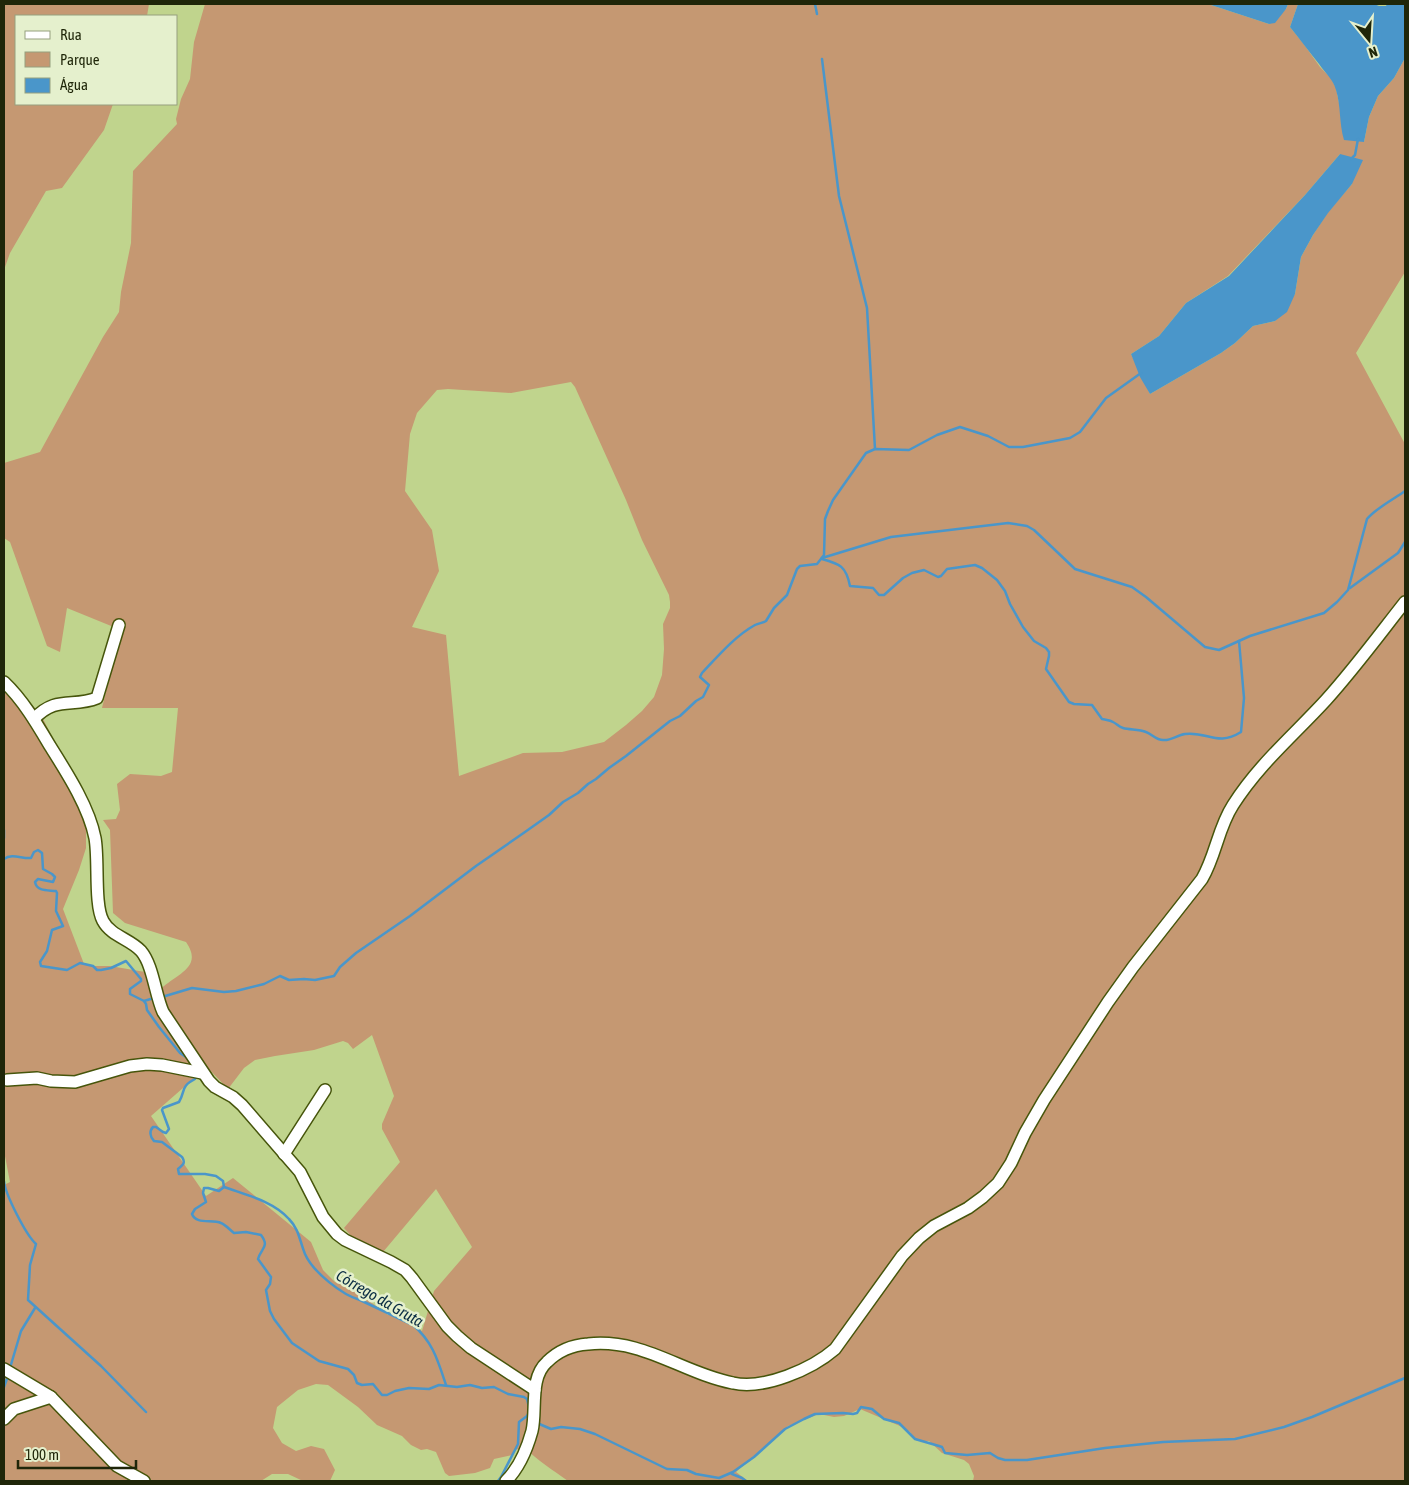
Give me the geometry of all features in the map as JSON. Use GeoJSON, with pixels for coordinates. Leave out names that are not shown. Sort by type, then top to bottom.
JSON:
{"type":"FeatureCollection","features":[{"type":"Feature","properties":{"kind":"street"},"geometry":{"type":"LineString","coordinates":[[506,1481],[518,1466],[526,1451],[532,1430],[535,1390],[539,1374],[545,1363],[558,1352],[578,1345],[601,1342],[622,1344],[667,1359],[706,1376],[734,1384],[751,1384],[769,1382],[808,1367],[826,1357],[835,1349],[902,1256],[919,1238],[934,1226],[968,1208],[998,1183],[1011,1163],[1025,1133],[1044,1100],[1108,1002],[1202,879],[1209,867],[1225,818],[1234,803],[1267,760],[1328,698],[1405,602]]}},
{"type":"Feature","properties":{"kind":"street"},"geometry":{"type":"LineString","coordinates":[[34,719],[48,707],[97,698],[119,625]]}},
{"type":"Feature","properties":{"kind":"street"},"geometry":{"type":"LineString","coordinates":[[4,682],[34,719],[71,778],[90,822],[96,843],[99,906],[103,921],[116,935],[142,953],[148,965],[163,1012],[202,1073],[215,1087],[233,1097],[242,1105],[300,1172],[323,1217],[337,1234],[345,1240],[405,1270],[457,1336],[471,1348],[535,1390]]}},
{"type":"Feature","properties":{"kind":"street"},"geometry":{"type":"LineString","coordinates":[[7,1080],[37,1078],[51,1081],[75,1082],[130,1066],[147,1064],[202,1073]]}},
{"type":"Feature","properties":{"kind":"street"},"geometry":{"type":"LineString","coordinates":[[284,1154],[325,1090]]}},
{"type":"Feature","properties":{"kind":"street"},"geometry":{"type":"LineString","coordinates":[[4,1369],[51,1397],[117,1466],[144,1481]]}},
{"type":"Feature","properties":{"kind":"street"},"geometry":{"type":"LineString","coordinates":[[4,1419],[14,1409],[51,1397]]}},
{"type":"Feature","properties":{"kind":"green space"},"geometry":{"type":"Polygon","coordinates":[[[4,4],[149,4],[147,15],[15,15],[15,105],[113,105],[104,130],[62,188],[46,191],[10,253],[4,270],[4,4]]]}},
{"type":"Feature","properties":{"kind":"green space"},"geometry":{"type":"Polygon","coordinates":[[[205,4],[1208,4],[1269,24],[1286,9],[1288,4],[1298,4],[1290,27],[1320,67],[1331,78],[1336,88],[1339,103],[1364,142],[1369,117],[1378,96],[1394,78],[1405,58],[1405,272],[1356,353],[1405,444],[1405,1481],[973,1481],[974,1476],[969,1464],[964,1460],[942,1453],[929,1441],[918,1441],[914,1439],[910,1432],[900,1426],[860,1409],[844,1416],[834,1417],[819,1414],[788,1426],[736,1472],[748,1481],[568,1481],[525,1448],[514,1450],[512,1455],[494,1459],[490,1468],[475,1473],[449,1476],[445,1473],[436,1452],[427,1449],[421,1450],[411,1445],[402,1436],[377,1425],[358,1407],[328,1385],[316,1384],[298,1390],[277,1407],[273,1428],[282,1443],[296,1451],[311,1446],[324,1449],[335,1470],[330,1481],[303,1481],[288,1474],[272,1474],[261,1481],[4,1481],[4,1185],[10,1182],[4,1151],[4,676],[11,686],[40,713],[64,760],[86,819],[86,848],[63,909],[84,964],[151,973],[161,989],[186,970],[192,958],[191,951],[186,942],[125,923],[113,913],[110,830],[103,820],[116,819],[120,810],[117,784],[130,774],[161,776],[172,772],[178,708],[102,708],[121,630],[67,608],[60,652],[47,646],[10,542],[4,538],[4,463],[40,452],[103,337],[119,312],[131,243],[133,171],[177,124],[176,119],[181,99],[190,79],[194,42],[205,4]],[[1340,154],[1305,195],[1228,276],[1186,303],[1159,336],[1131,354],[1150,394],[1221,353],[1253,326],[1275,321],[1295,294],[1301,257],[1313,235],[1328,212],[1352,184],[1340,154]],[[571,382],[511,393],[437,390],[417,413],[410,434],[405,491],[432,530],[439,571],[412,627],[446,635],[459,776],[523,753],[562,752],[604,742],[642,711],[654,697],[662,675],[663,624],[670,608],[669,595],[642,540],[575,387],[571,382]],[[372,1035],[353,1049],[348,1043],[343,1041],[314,1050],[255,1060],[244,1068],[228,1089],[207,1067],[151,1116],[206,1196],[233,1178],[311,1242],[323,1270],[335,1282],[352,1288],[388,1315],[404,1315],[422,1331],[434,1291],[472,1247],[436,1189],[383,1252],[352,1237],[344,1228],[400,1162],[382,1129],[382,1124],[394,1096],[372,1035]]]}},
{"type":"Feature","properties":{"kind":"water"},"geometry":{"type":"Polygon","coordinates":[[[1208,4],[1288,4],[1275,23],[1269,24],[1208,4]]]}},
{"type":"Feature","properties":{"kind":"water"},"geometry":{"type":"Polygon","coordinates":[[[1298,4],[1374,4],[1386,6],[1387,4],[1405,4],[1405,58],[1394,78],[1378,96],[1369,117],[1364,142],[1344,140],[1335,86],[1290,27],[1298,4]]]}},
{"type":"Feature","properties":{"kind":"water"},"geometry":{"type":"Polygon","coordinates":[[[1340,154],[1363,160],[1352,184],[1328,213],[1301,257],[1295,294],[1287,312],[1275,321],[1253,326],[1221,353],[1150,394],[1140,377],[1131,354],[1159,336],[1186,303],[1229,276],[1305,195],[1340,154]]]}},
{"type":"Feature","properties":{"kind":"waterway"},"geometry":{"type":"LineString","coordinates":[[815,4],[817,14]]}},
{"type":"Feature","properties":{"kind":"waterway"},"geometry":{"type":"LineString","coordinates":[[822,59],[839,196],[867,308],[875,449]]}},
{"type":"Feature","properties":{"kind":"waterway"},"geometry":{"type":"LineString","coordinates":[[1351,159],[1355,155],[1358,139]]}},
{"type":"Feature","properties":{"kind":"waterway"},"geometry":{"type":"LineString","coordinates":[[162,997],[192,988],[224,992],[236,991],[264,984],[280,976],[289,980],[315,980],[334,976],[340,967],[356,953],[549,815],[563,802],[578,793],[670,721],[680,716],[703,697],[709,685],[700,677],[702,673],[741,635],[755,625],[766,621],[774,608],[787,595],[797,569],[800,566],[817,564],[824,555],[825,519],[828,511],[833,500],[866,453],[875,449],[909,450],[937,435],[960,427],[988,436],[1009,447],[1023,447],[1070,438],[1080,432],[1106,398],[1141,373]]}},
{"type":"Feature","properties":{"kind":"waterway"},"geometry":{"type":"LineString","coordinates":[[822,558],[891,537],[1008,523],[1027,526],[1034,530],[1075,569],[1132,587],[1205,647],[1219,650],[1250,636],[1324,613],[1337,602],[1348,590],[1367,519],[1380,507],[1405,491]]}},
{"type":"Feature","properties":{"kind":"waterway"},"geometry":{"type":"LineString","coordinates":[[1350,588],[1398,553],[1405,542]]}},
{"type":"Feature","properties":{"kind":"waterway"},"geometry":{"type":"LineString","coordinates":[[822,559],[838,564],[844,570],[850,586],[873,588],[879,595],[884,595],[903,578],[912,573],[924,570],[938,577],[947,569],[975,565],[982,568],[997,580],[1005,591],[1023,627],[1034,641],[1049,652],[1046,669],[1069,702],[1092,705],[1102,719],[1112,721],[1123,728],[1146,732],[1161,740],[1193,734],[1225,738],[1241,732],[1244,698],[1239,641]]}},
{"type":"Feature","properties":{"kind":"waterway","name":"Córrego da Gruta"},"geometry":{"type":"LineString","coordinates":[[4,830],[4,838]]}},
{"type":"Feature","properties":{"kind":"waterway","name":"Córrego da Gruta"},"geometry":{"type":"LineString","coordinates":[[4,859],[14,856],[31,858],[34,852],[38,850],[42,853],[43,869],[55,877],[53,882],[38,879],[35,882],[40,889],[56,891],[56,911],[63,926],[52,930],[47,951],[40,962],[41,966],[67,970],[80,963],[101,970],[111,968],[126,961],[141,979],[130,989],[130,994],[144,1001],[147,1010],[159,1027],[180,1053],[189,1059]]}},
{"type":"Feature","properties":{"kind":"waterway"},"geometry":{"type":"LineString","coordinates":[[144,1001],[154,998]]}},
{"type":"Feature","properties":{"kind":"waterway","name":"Córrego da Gruta"},"geometry":{"type":"LineString","coordinates":[[196,1075],[195,1079],[185,1087],[179,1102],[163,1108],[162,1110],[169,1129],[166,1133],[153,1127],[151,1136],[154,1141],[162,1142],[182,1157],[184,1162],[178,1169],[179,1174],[216,1176],[223,1181],[224,1187]]}},
{"type":"Feature","properties":{"kind":"waterway"},"geometry":{"type":"LineString","coordinates":[[4,1181],[17,1214],[36,1244],[30,1265],[28,1300],[101,1366],[146,1412]]}},
{"type":"Feature","properties":{"kind":"waterway","name":"Córrego da Gruta"},"geometry":{"type":"LineString","coordinates":[[224,1187],[219,1191],[204,1188],[203,1193],[206,1202],[195,1209],[192,1214],[201,1221],[221,1223],[234,1233],[246,1232],[261,1235],[265,1245],[258,1259],[271,1277],[270,1284],[266,1290],[270,1311],[292,1343],[319,1361],[348,1369],[354,1375],[357,1383],[362,1385],[373,1384],[382,1395],[409,1388],[429,1389],[439,1385],[457,1387],[470,1385],[482,1388],[494,1387],[508,1394],[524,1397],[527,1399],[529,1407]]}},
{"type":"Feature","properties":{"kind":"waterway","name":"Córrego da Gruta"},"geometry":{"type":"LineString","coordinates":[[224,1187],[259,1199],[283,1213],[295,1227],[305,1254],[314,1268],[337,1288],[413,1325],[420,1331],[430,1345],[446,1385]]}},
{"type":"Feature","properties":{"kind":"waterway"},"geometry":{"type":"LineString","coordinates":[[10,1368],[21,1331],[35,1308]]}},
{"type":"Feature","properties":{"kind":"waterway"},"geometry":{"type":"LineString","coordinates":[[4,1387],[8,1376]]}},
{"type":"Feature","properties":{"kind":"waterway"},"geometry":{"type":"LineString","coordinates":[[537,1423],[551,1429],[561,1427],[580,1429],[595,1434],[667,1469],[687,1470],[696,1474],[719,1478],[733,1472],[754,1457],[785,1429],[804,1419],[815,1414],[853,1414],[857,1413],[861,1407],[872,1409],[884,1419],[899,1423],[915,1439],[942,1447],[945,1453],[967,1455],[990,1453],[1005,1460],[1027,1460],[1105,1448],[1163,1442],[1235,1439],[1284,1427],[1312,1417],[1405,1378]]}},
{"type":"Feature","properties":{"kind":"waterway","name":"Córrego da Gruta"},"geometry":{"type":"LineString","coordinates":[[498,1481],[518,1444],[519,1422],[529,1412]]}},
{"type":"Feature","properties":{"kind":"waterway"},"geometry":{"type":"LineString","coordinates":[[732,1474],[746,1481]]}}]}
